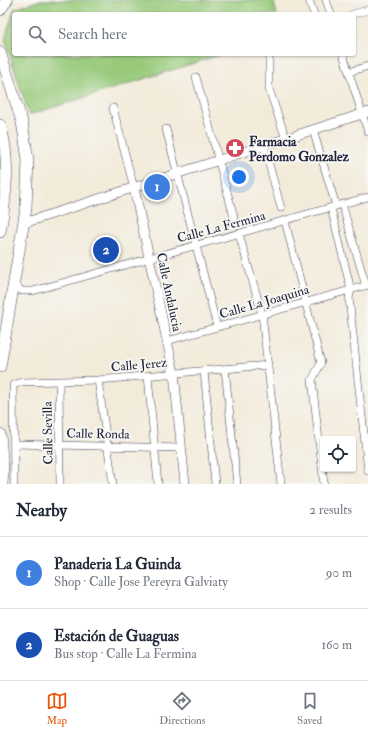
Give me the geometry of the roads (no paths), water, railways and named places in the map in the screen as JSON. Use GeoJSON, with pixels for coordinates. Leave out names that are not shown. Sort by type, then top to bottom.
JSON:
{"type":"FeatureCollection","features":[{"type":"Feature","properties":{"kind":"main road"},"geometry":{"type":"LineString","coordinates":[[0,52],[21,116],[28,160],[28,184],[24,223],[0,367]]}},
{"type":"Feature","properties":{"kind":"main road"},"geometry":{"type":"LineString","coordinates":[[0,125],[5,195],[0,232]]}},
{"type":"Feature","properties":{"kind":"main road"},"geometry":{"type":"LineString","coordinates":[[0,434],[3,472],[2,484]]}},
{"type":"Feature","properties":{"kind":"street"},"geometry":{"type":"LineString","coordinates":[[309,0],[313,12]]}},
{"type":"Feature","properties":{"kind":"street"},"geometry":{"type":"LineString","coordinates":[[326,0],[330,12]]}},
{"type":"Feature","properties":{"kind":"street"},"geometry":{"type":"LineString","coordinates":[[356,13],[368,10]]}},
{"type":"Feature","properties":{"kind":"street"},"geometry":{"type":"LineString","coordinates":[[269,56],[269,89],[286,139]]}},
{"type":"Feature","properties":{"kind":"street"},"geometry":{"type":"LineString","coordinates":[[345,56],[349,72],[365,113],[368,132]]}},
{"type":"Feature","properties":{"kind":"street"},"geometry":{"type":"LineString","coordinates":[[349,72],[368,66]]}},
{"type":"Feature","properties":{"kind":"street"},"geometry":{"type":"LineString","coordinates":[[196,77],[234,217]]}},
{"type":"Feature","properties":{"kind":"street","name":"Calle Andalucia"},"geometry":{"type":"LineString","coordinates":[[113,108],[134,188],[174,373],[185,484]]}},
{"type":"Feature","properties":{"kind":"street"},"geometry":{"type":"LineString","coordinates":[[24,223],[365,113]]}},
{"type":"Feature","properties":{"kind":"street"},"geometry":{"type":"LineString","coordinates":[[166,129],[217,327]]}},
{"type":"Feature","properties":{"kind":"street"},"geometry":{"type":"LineString","coordinates":[[313,130],[337,206],[367,286]]}},
{"type":"Feature","properties":{"kind":"street"},"geometry":{"type":"LineString","coordinates":[[264,146],[281,208]]}},
{"type":"Feature","properties":{"kind":"street","name":"Calle La Fermina"},"geometry":{"type":"LineString","coordinates":[[13,284],[22,291],[33,291],[368,197]]}},
{"type":"Feature","properties":{"kind":"street"},"geometry":{"type":"LineString","coordinates":[[337,206],[351,290],[349,298],[368,471]]}},
{"type":"Feature","properties":{"kind":"street"},"geometry":{"type":"LineString","coordinates":[[285,221],[304,302],[321,363],[312,380],[324,484]]}},
{"type":"Feature","properties":{"kind":"street"},"geometry":{"type":"LineString","coordinates":[[239,234],[262,314],[281,484]]}},
{"type":"Feature","properties":{"kind":"street","name":"Calle La Joaquina"},"geometry":{"type":"LineString","coordinates":[[167,341],[304,302],[367,286]]}},
{"type":"Feature","properties":{"kind":"street","name":"Calle Jerez"},"geometry":{"type":"LineString","coordinates":[[14,444],[13,385],[22,382],[98,380],[268,364]]}},
{"type":"Feature","properties":{"kind":"street"},"geometry":{"type":"LineString","coordinates":[[225,369],[237,484]]}},
{"type":"Feature","properties":{"kind":"street"},"geometry":{"type":"LineString","coordinates":[[204,371],[215,484]]}},
{"type":"Feature","properties":{"kind":"street"},"geometry":{"type":"LineString","coordinates":[[148,376],[158,484]]}},
{"type":"Feature","properties":{"kind":"street"},"geometry":{"type":"LineString","coordinates":[[98,380],[113,484]]}},
{"type":"Feature","properties":{"kind":"street","name":"Calle Sevilla"},"geometry":{"type":"LineString","coordinates":[[59,382],[60,484]]}},
{"type":"Feature","properties":{"kind":"street"},"geometry":{"type":"LineString","coordinates":[[14,444],[14,484]]}},
{"type":"Feature","properties":{"kind":"street","name":"Calle Ronda"},"geometry":{"type":"LineString","coordinates":[[14,444],[107,445],[181,448]]}},
{"type":"Feature","properties":{"kind":"place","name":"Farmacia Perdomo Gonzalez"},"geometry":{"type":"Point","coordinates":[235,148]}},
{"type":"Feature","properties":{"kind":"place","name":"Panaderia La Guinda"},"geometry":{"type":"Point","coordinates":[157,187]}},
{"type":"Feature","properties":{"kind":"place","name":"Estación de Guaguas"},"geometry":{"type":"Point","coordinates":[106,250]}}]}
